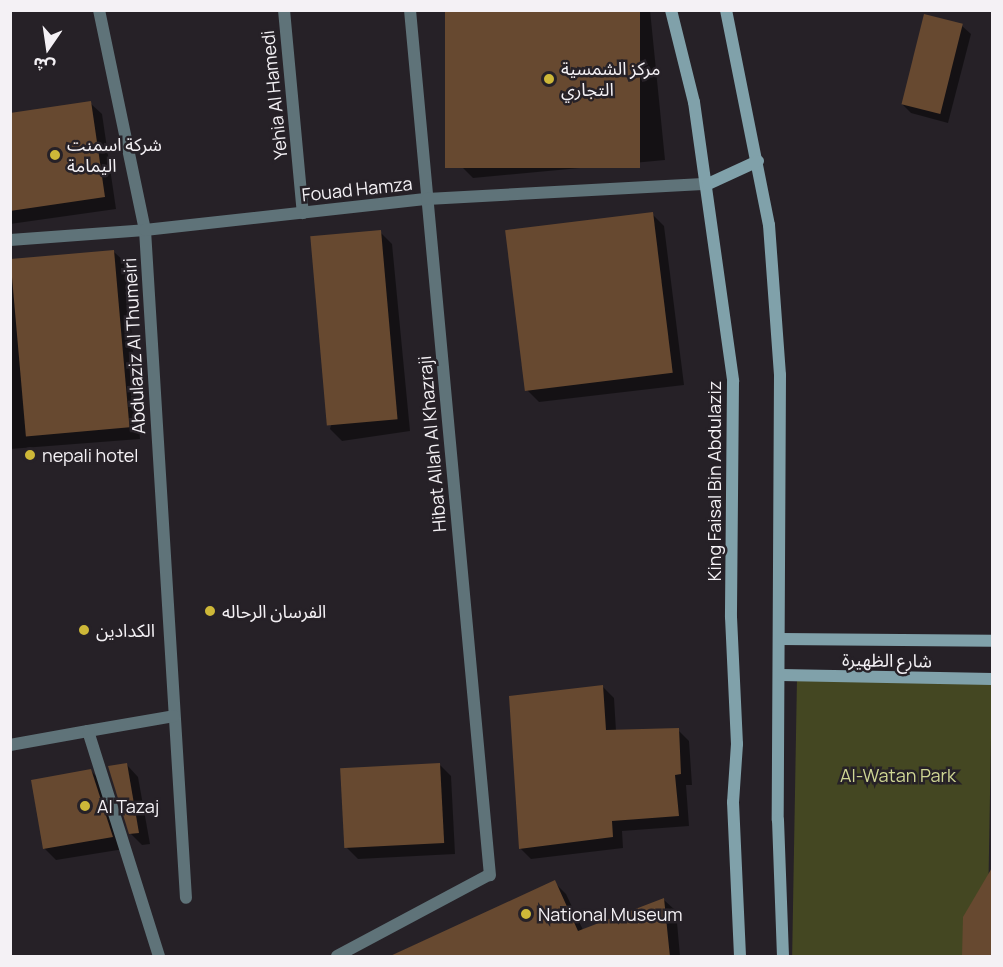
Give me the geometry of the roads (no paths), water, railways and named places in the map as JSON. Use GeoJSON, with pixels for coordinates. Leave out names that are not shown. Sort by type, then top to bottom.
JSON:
{"type":"FeatureCollection","features":[{"type":"Feature","properties":{"kind":"street","name":"Abdulaziz Al Thumeiri"},"geometry":{"type":"LineString","coordinates":[[99,10],[145,230],[186,898]]}},
{"type":"Feature","properties":{"kind":"street","name":"Yehia Al Hamedi"},"geometry":{"type":"LineString","coordinates":[[284,10],[303,213]]}},
{"type":"Feature","properties":{"kind":"street","name":"Hibat Allah Al Khazraji"},"geometry":{"type":"LineString","coordinates":[[337,957],[452,898],[490,875],[410,10]]}},
{"type":"Feature","properties":{"kind":"street","name":"King Faisal Bin Abdulaziz"},"geometry":{"type":"LineString","coordinates":[[671,10],[694,102],[708,184],[733,381],[731,618],[737,744],[733,802],[740,957]]}},
{"type":"Feature","properties":{"kind":"street"},"geometry":{"type":"LineString","coordinates":[[726,10],[769,225],[780,375],[781,639],[778,820],[783,957]]}},
{"type":"Feature","properties":{"kind":"street"},"geometry":{"type":"LineString","coordinates":[[708,184],[758,161]]}},
{"type":"Feature","properties":{"kind":"street","name":"Fouad Hamza"},"geometry":{"type":"LineString","coordinates":[[10,240],[145,230],[428,199],[708,184]]}},
{"type":"Feature","properties":{"kind":"street","name":"شارع الظهيرة"},"geometry":{"type":"LineString","coordinates":[[781,639],[993,641]]}},
{"type":"Feature","properties":{"kind":"street","name":"شارع الظهيرة"},"geometry":{"type":"LineString","coordinates":[[780,675],[993,680]]}},
{"type":"Feature","properties":{"kind":"street"},"geometry":{"type":"LineString","coordinates":[[10,745],[174,716]]}},
{"type":"Feature","properties":{"kind":"street"},"geometry":{"type":"LineString","coordinates":[[88,731],[159,957]]}},
{"type":"Feature","properties":{"kind":"place","name":"مركز الشمسية التجاري"},"geometry":{"type":"Point","coordinates":[549,79]}},
{"type":"Feature","properties":{"kind":"place","name":"شركة اسمنت اليمامة"},"geometry":{"type":"Point","coordinates":[55,155]}},
{"type":"Feature","properties":{"kind":"place","name":"nepali hotel"},"geometry":{"type":"Point","coordinates":[30,455]}},
{"type":"Feature","properties":{"kind":"place","name":"الفرسان الرحاله"},"geometry":{"type":"Point","coordinates":[210,611]}},
{"type":"Feature","properties":{"kind":"place","name":"الكدادين"},"geometry":{"type":"Point","coordinates":[84,630]}},
{"type":"Feature","properties":{"kind":"place","name":"Al Tazaj"},"geometry":{"type":"Point","coordinates":[85,806]}},
{"type":"Feature","properties":{"kind":"place","name":"National Museum"},"geometry":{"type":"Point","coordinates":[526,914]}},
{"type":"Feature","properties":{"kind":"park label","name":"Al-Watan Park"},"geometry":{"type":"Point","coordinates":[898,775]}}]}
